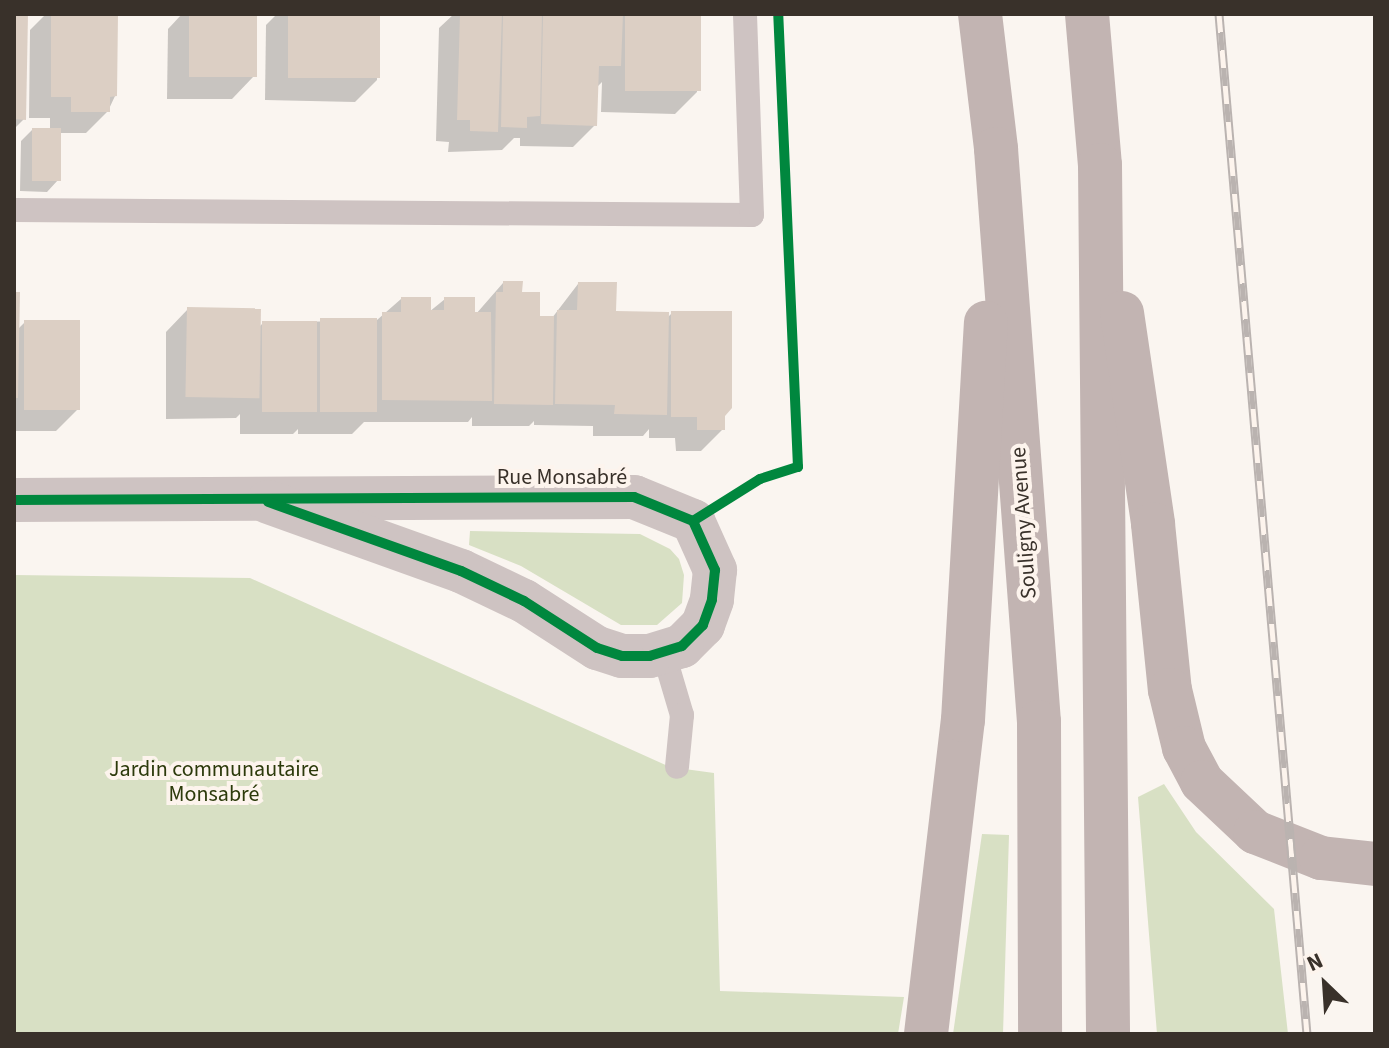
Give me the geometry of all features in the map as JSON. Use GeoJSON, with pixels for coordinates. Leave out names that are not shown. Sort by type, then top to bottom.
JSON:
{"type":"FeatureCollection","features":[{"type":"Feature","properties":{"kind":"highway","name":"Souligny Avenue"},"geometry":{"type":"LineString","coordinates":[[980,14],[996,149],[1039,722],[1040,1034]]}},
{"type":"Feature","properties":{"kind":"highway"},"geometry":{"type":"LineString","coordinates":[[1087,14],[1100,165],[1153,524],[1170,690],[1184,748],[1202,782],[1255,832],[1321,858],[1375,864]]}},
{"type":"Feature","properties":{"kind":"highway"},"geometry":{"type":"LineString","coordinates":[[926,1034],[963,720],[996,149]]}},
{"type":"Feature","properties":{"kind":"highway"},"geometry":{"type":"LineString","coordinates":[[1100,165],[1108,1034]]}},
{"type":"Feature","properties":{"kind":"street","name":"Rue Monsabré"},"geometry":{"type":"LineString","coordinates":[[14,500],[268,502],[634,497],[667,507],[693,521],[715,570],[703,625],[682,646],[622,656],[597,648],[524,601],[461,571],[268,502]]}},
{"type":"Feature","properties":{"kind":"lane"},"geometry":{"type":"LineString","coordinates":[[14,210],[752,215],[745,14]]}},
{"type":"Feature","properties":{"kind":"lane"},"geometry":{"type":"LineString","coordinates":[[663,651],[682,715],[677,767]]}},
{"type":"Feature","properties":{"kind":"green space"},"geometry":{"type":"Polygon","coordinates":[[[470,531],[640,534],[670,549],[679,559],[684,575],[682,603],[657,625],[621,625],[521,566],[469,545],[470,531]]]}},
{"type":"Feature","properties":{"kind":"green space","name":"Jardin communautaire Monsabré"},"geometry":{"type":"Polygon","coordinates":[[[14,575],[250,578],[670,767],[714,773],[720,991],[904,997],[898,1034],[14,1034],[14,575]]]}},
{"type":"Feature","properties":{"kind":"green space"},"geometry":{"type":"Polygon","coordinates":[[[1164,784],[1196,832],[1274,909],[1288,1034],[1157,1034],[1138,797],[1164,784]]]}},
{"type":"Feature","properties":{"kind":"green space"},"geometry":{"type":"Polygon","coordinates":[[[982,834],[1009,835],[1003,1034],[953,1034],[982,834]]]}},
{"type":"Feature","properties":{"kind":"building"},"geometry":{"type":"Polygon","coordinates":[[[14,14],[28,14],[26,120],[14,119],[14,14]]]}},
{"type":"Feature","properties":{"kind":"building"},"geometry":{"type":"Polygon","coordinates":[[[51,14],[118,14],[117,96],[110,97],[110,112],[71,112],[71,97],[51,97],[51,14]]]}},
{"type":"Feature","properties":{"kind":"building"},"geometry":{"type":"Polygon","coordinates":[[[189,14],[257,14],[257,77],[189,77],[189,14]]]}},
{"type":"Feature","properties":{"kind":"building"},"geometry":{"type":"Polygon","coordinates":[[[288,14],[380,14],[380,78],[288,78],[288,14]]]}},
{"type":"Feature","properties":{"kind":"building"},"geometry":{"type":"Polygon","coordinates":[[[460,14],[502,14],[498,132],[470,131],[470,120],[457,120],[460,14]]]}},
{"type":"Feature","properties":{"kind":"building"},"geometry":{"type":"Polygon","coordinates":[[[503,14],[542,14],[540,116],[527,117],[527,128],[501,127],[503,14]]]}},
{"type":"Feature","properties":{"kind":"building"},"geometry":{"type":"Polygon","coordinates":[[[543,14],[623,14],[621,66],[599,66],[597,126],[541,124],[543,14]]]}},
{"type":"Feature","properties":{"kind":"building"},"geometry":{"type":"Polygon","coordinates":[[[625,14],[701,14],[701,91],[625,91],[625,14]]]}},
{"type":"Feature","properties":{"kind":"building"},"geometry":{"type":"Polygon","coordinates":[[[32,128],[61,128],[61,181],[32,181],[32,128]]]}},
{"type":"Feature","properties":{"kind":"building"},"geometry":{"type":"Polygon","coordinates":[[[503,281],[523,281],[522,292],[540,292],[540,316],[554,316],[553,405],[494,404],[496,292],[503,292],[503,281]]]}},
{"type":"Feature","properties":{"kind":"building"},"geometry":{"type":"Polygon","coordinates":[[[578,282],[617,282],[616,311],[669,312],[667,415],[614,414],[615,405],[555,404],[557,310],[577,310],[578,282]]]}},
{"type":"Feature","properties":{"kind":"building"},"geometry":{"type":"Polygon","coordinates":[[[14,292],[20,292],[18,398],[14,398],[14,292]]]}},
{"type":"Feature","properties":{"kind":"building"},"geometry":{"type":"Polygon","coordinates":[[[401,297],[431,297],[431,310],[444,310],[444,297],[475,297],[475,312],[491,312],[492,401],[382,400],[382,312],[401,312],[401,297]]]}},
{"type":"Feature","properties":{"kind":"building"},"geometry":{"type":"Polygon","coordinates":[[[187,307],[261,308],[259,398],[185,397],[187,307]]]}},
{"type":"Feature","properties":{"kind":"building"},"geometry":{"type":"Polygon","coordinates":[[[671,311],[732,311],[732,408],[725,416],[725,430],[697,430],[697,417],[671,417],[671,311]]]}},
{"type":"Feature","properties":{"kind":"building"},"geometry":{"type":"Polygon","coordinates":[[[320,318],[377,318],[377,412],[320,412],[320,318]]]}},
{"type":"Feature","properties":{"kind":"building"},"geometry":{"type":"Polygon","coordinates":[[[24,320],[80,320],[80,410],[24,410],[24,320]]]}},
{"type":"Feature","properties":{"kind":"building"},"geometry":{"type":"Polygon","coordinates":[[[262,321],[317,321],[317,412],[262,412],[262,321]]]}},
{"type":"Feature","properties":{"kind":"railway"},"geometry":{"type":"LineString","coordinates":[[1219,14],[1307,1034]]}},
{"type":"Feature","properties":{"kind":"cycle path"},"geometry":{"type":"LineString","coordinates":[[693,521],[760,479],[798,467],[778,14]]}},
{"type":"Feature","properties":{"kind":"cycle path"},"geometry":{"type":"LineString","coordinates":[[14,500],[634,497],[693,521],[715,570],[712,600],[703,625],[682,646],[650,656],[622,656],[597,648],[524,601],[461,571],[268,502]]}}]}
